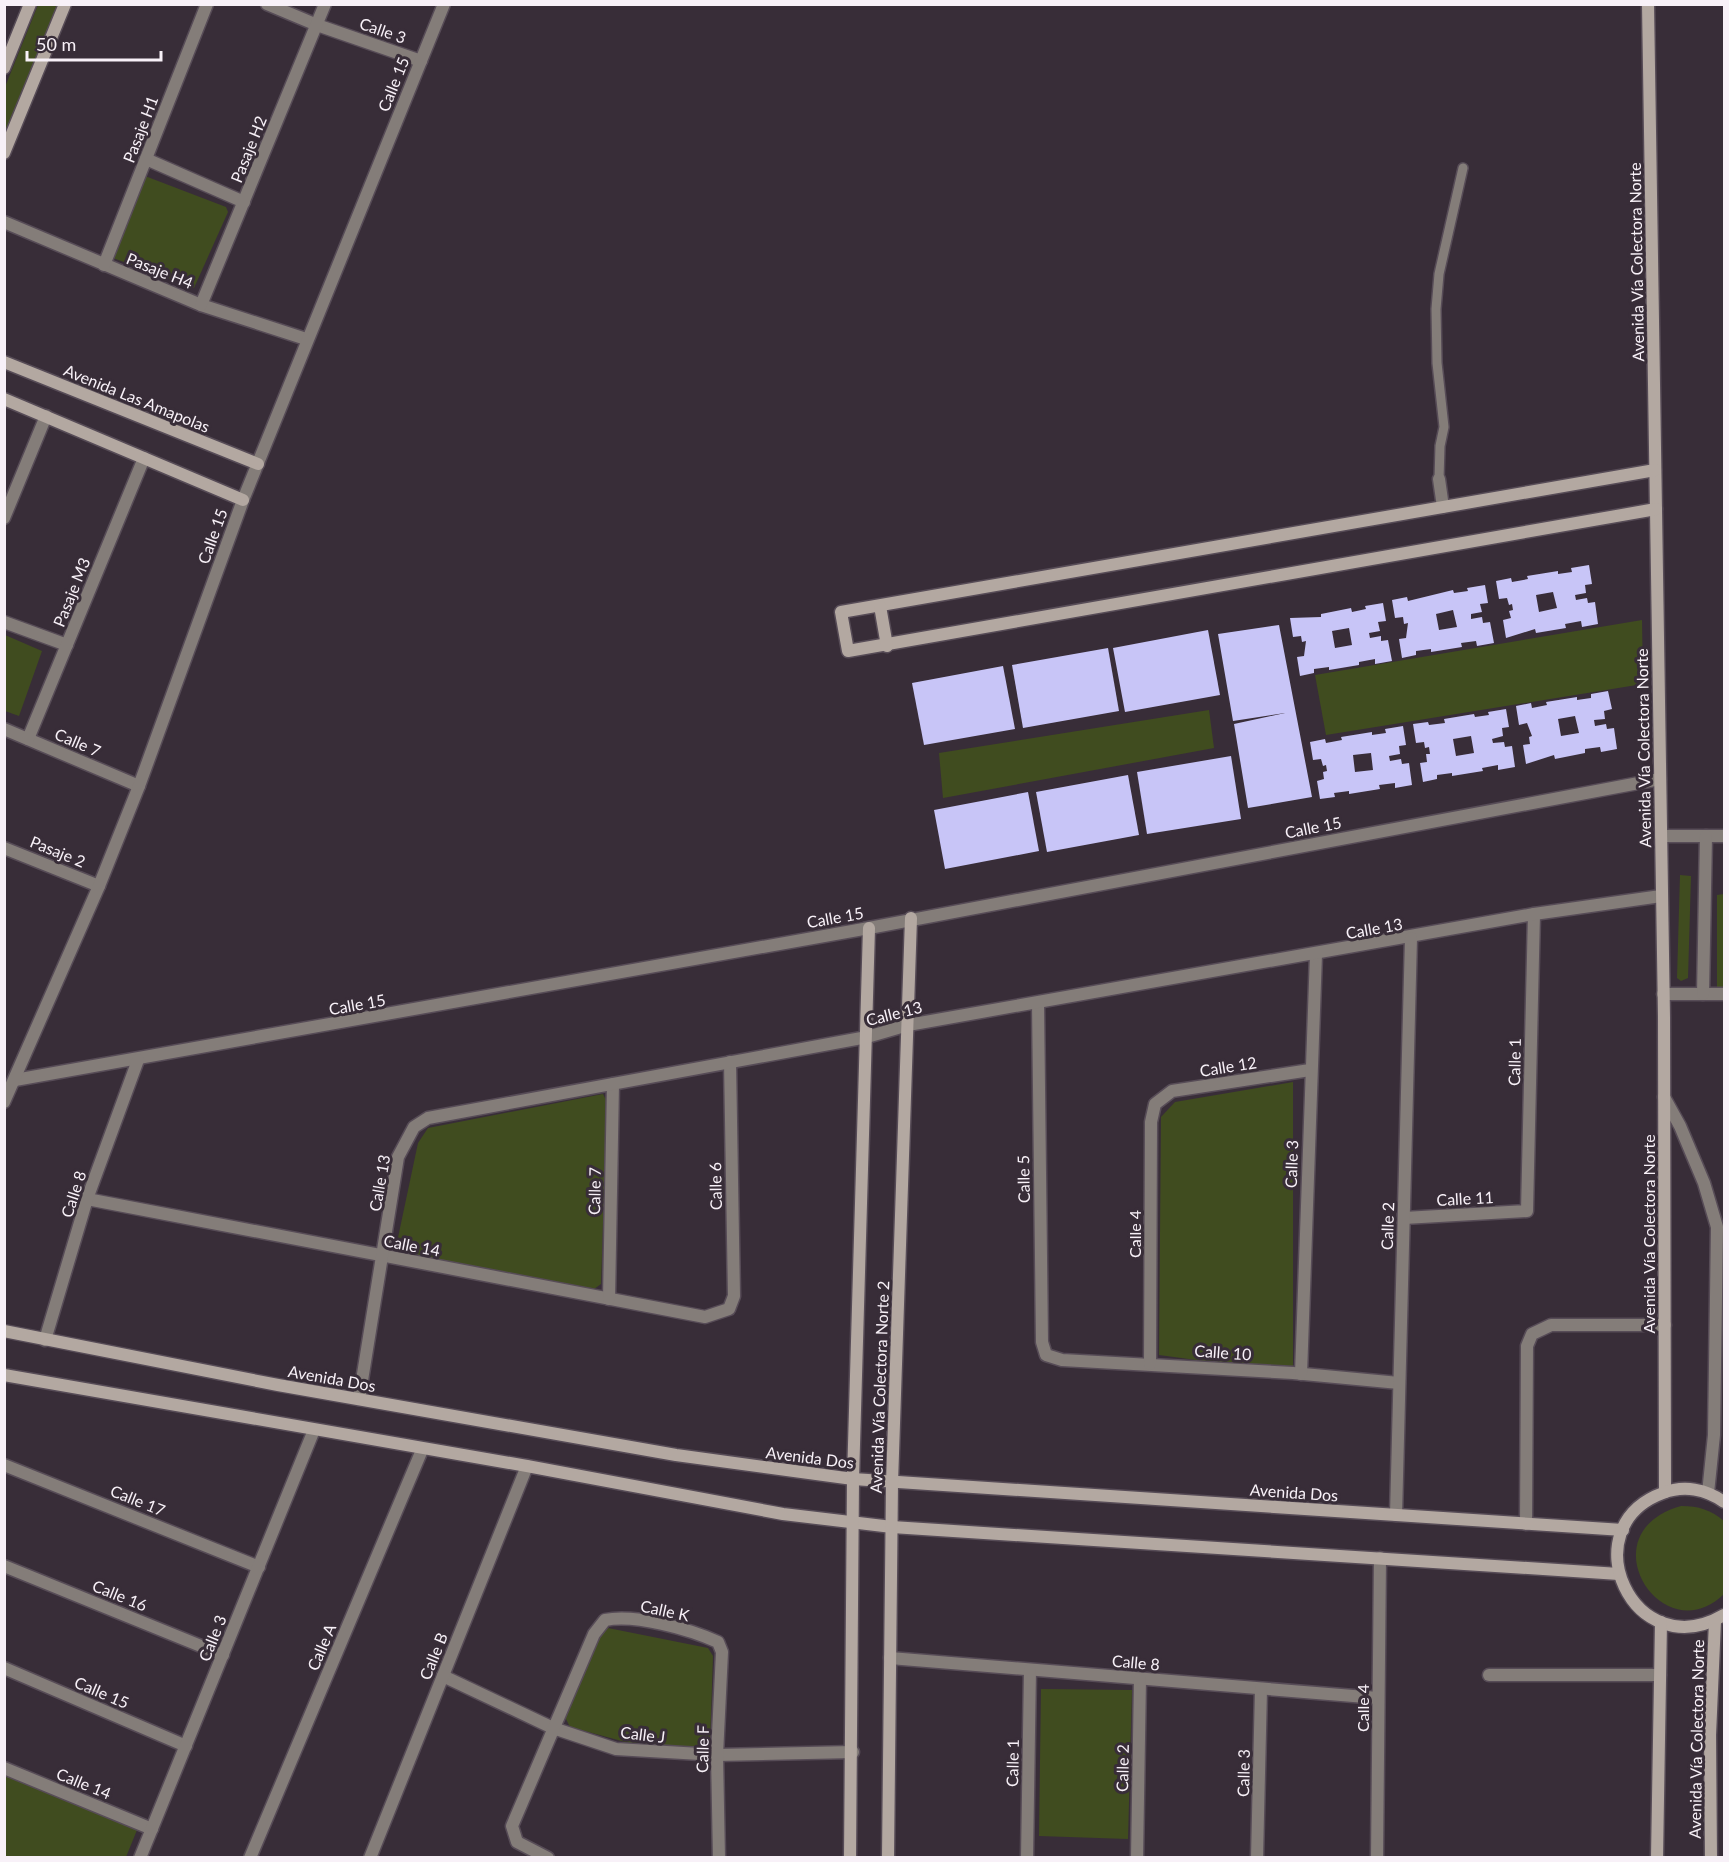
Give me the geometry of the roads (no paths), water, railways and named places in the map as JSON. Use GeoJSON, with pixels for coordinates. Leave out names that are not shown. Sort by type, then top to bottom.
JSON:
{"type":"FeatureCollection","features":[{"type":"Feature","properties":{"kind":"street"},"geometry":{"type":"LineString","coordinates":[[4,68],[30,4]]}},
{"type":"Feature","properties":{"kind":"street"},"geometry":{"type":"LineString","coordinates":[[4,153],[66,4]]}},
{"type":"Feature","properties":{"kind":"street","name":"Pasaje H1"},"geometry":{"type":"LineString","coordinates":[[104,265],[207,4]]}},
{"type":"Feature","properties":{"kind":"street","name":"Calle 3"},"geometry":{"type":"LineString","coordinates":[[267,4],[317,25],[421,61]]}},
{"type":"Feature","properties":{"kind":"street","name":"Pasaje H2"},"geometry":{"type":"LineString","coordinates":[[201,305],[325,4]]}},
{"type":"Feature","properties":{"kind":"street","name":"Calle 15"},"geometry":{"type":"LineString","coordinates":[[4,1102],[99,886],[139,786],[243,500],[306,339],[444,4]]}},
{"type":"Feature","properties":{"kind":"street","name":"Avenida Vía Colectora Norte"},"geometry":{"type":"LineString","coordinates":[[1648,4],[1663,994],[1665,1492]]}},
{"type":"Feature","properties":{"kind":"street"},"geometry":{"type":"LineString","coordinates":[[146,159],[244,202]]}},
{"type":"Feature","properties":{"kind":"street","name":"Pasaje H4"},"geometry":{"type":"LineString","coordinates":[[4,222],[201,305],[306,339]]}},
{"type":"Feature","properties":{"kind":"street","name":"Avenida Las Amapolas"},"geometry":{"type":"LineString","coordinates":[[4,362],[258,464]]}},
{"type":"Feature","properties":{"kind":"street"},"geometry":{"type":"LineString","coordinates":[[4,399],[243,500]]}},
{"type":"Feature","properties":{"kind":"street"},"geometry":{"type":"LineString","coordinates":[[4,518],[46,416]]}},
{"type":"Feature","properties":{"kind":"street","name":"Pasaje M3"},"geometry":{"type":"LineString","coordinates":[[28,739],[144,458]]}},
{"type":"Feature","properties":{"kind":"street"},"geometry":{"type":"LineString","coordinates":[[1655,470],[841,612],[848,651],[887,646],[1656,509]]}},
{"type":"Feature","properties":{"kind":"street"},"geometry":{"type":"LineString","coordinates":[[1439,479],[1443,507]]}},
{"type":"Feature","properties":{"kind":"street"},"geometry":{"type":"LineString","coordinates":[[880,606],[887,646]]}},
{"type":"Feature","properties":{"kind":"street"},"geometry":{"type":"LineString","coordinates":[[4,622],[67,645]]}},
{"type":"Feature","properties":{"kind":"street","name":"Calle 7"},"geometry":{"type":"LineString","coordinates":[[4,729],[139,786]]}},
{"type":"Feature","properties":{"kind":"street","name":"Calle 15"},"geometry":{"type":"LineString","coordinates":[[15,1080],[138,1060],[868,928],[911,918],[1660,779]]}},
{"type":"Feature","properties":{"kind":"street"},"geometry":{"type":"LineString","coordinates":[[1661,836],[1725,836]]}},
{"type":"Feature","properties":{"kind":"street"},"geometry":{"type":"LineString","coordinates":[[1703,994],[1706,836]]}},
{"type":"Feature","properties":{"kind":"street","name":"Pasaje 2"},"geometry":{"type":"LineString","coordinates":[[4,848],[99,886]]}},
{"type":"Feature","properties":{"kind":"street","name":"Calle 13"},"geometry":{"type":"LineString","coordinates":[[359,1399],[384,1257],[398,1157],[414,1127],[428,1118],[867,1037],[908,1025],[1411,938],[1534,914],[1661,896]]}},
{"type":"Feature","properties":{"kind":"street","name":"Calle 1"},"geometry":{"type":"LineString","coordinates":[[1527,1211],[1534,914]]}},
{"type":"Feature","properties":{"kind":"street","name":"Avenida Vía Colectora Norte 2"},"geometry":{"type":"LineString","coordinates":[[888,1857],[892,1483],[911,918]]}},
{"type":"Feature","properties":{"kind":"street","name":"Avenida Vía Colectora Norte 2"},"geometry":{"type":"LineString","coordinates":[[850,1857],[853,1752],[853,1479],[867,1037],[868,928]]}},
{"type":"Feature","properties":{"kind":"street","name":"Calle 2"},"geometry":{"type":"LineString","coordinates":[[1396,1515],[1411,938]]}},
{"type":"Feature","properties":{"kind":"street","name":"Calle 3"},"geometry":{"type":"LineString","coordinates":[[1301,1374],[1310,1070],[1316,954]]}},
{"type":"Feature","properties":{"kind":"street"},"geometry":{"type":"LineString","coordinates":[[1663,994],[1725,994]]}},
{"type":"Feature","properties":{"kind":"street","name":"Calle 5"},"geometry":{"type":"LineString","coordinates":[[1038,1003],[1042,1342],[1046,1355]]}},
{"type":"Feature","properties":{"kind":"street","name":"Calle 8"},"geometry":{"type":"LineString","coordinates":[[45,1340],[87,1199],[138,1060]]}},
{"type":"Feature","properties":{"kind":"street","name":"Calle 6"},"geometry":{"type":"LineString","coordinates":[[729,1309],[734,1296],[730,1062]]}},
{"type":"Feature","properties":{"kind":"street","name":"Calle 12"},"geometry":{"type":"LineString","coordinates":[[1155,1104],[1172,1091],[1310,1070]]}},
{"type":"Feature","properties":{"kind":"street","name":"Calle 7"},"geometry":{"type":"LineString","coordinates":[[609,1299],[613,1084]]}},
{"type":"Feature","properties":{"kind":"street"},"geometry":{"type":"LineString","coordinates":[[1664,1097],[1680,1126],[1704,1183],[1717,1227],[1721,1307],[1719,1436],[1708,1493]]}},
{"type":"Feature","properties":{"kind":"street","name":"Calle 4"},"geometry":{"type":"LineString","coordinates":[[1150,1364],[1151,1122],[1155,1104]]}},
{"type":"Feature","properties":{"kind":"street","name":"Calle 14"},"geometry":{"type":"LineString","coordinates":[[87,1199],[705,1317],[729,1309]]}},
{"type":"Feature","properties":{"kind":"street","name":"Calle 11"},"geometry":{"type":"LineString","coordinates":[[1404,1218],[1527,1211]]}},
{"type":"Feature","properties":{"kind":"street"},"geometry":{"type":"LineString","coordinates":[[1526,1524],[1527,1346],[1532,1334],[1551,1325],[1665,1326]]}},
{"type":"Feature","properties":{"kind":"street","name":"Avenida Dos"},"geometry":{"type":"LineString","coordinates":[[4,1331],[359,1399],[676,1455],[853,1479],[1623,1530]]}},
{"type":"Feature","properties":{"kind":"street","name":"Calle 10"},"geometry":{"type":"LineString","coordinates":[[1046,1355],[1062,1360],[1301,1374],[1399,1383]]}},
{"type":"Feature","properties":{"kind":"street"},"geometry":{"type":"LineString","coordinates":[[4,1375],[422,1450],[527,1466],[783,1514],[892,1527],[1619,1574]]}},
{"type":"Feature","properties":{"kind":"street","name":"Calle 3"},"geometry":{"type":"LineString","coordinates":[[140,1857],[314,1430]]}},
{"type":"Feature","properties":{"kind":"street","name":"Calle A"},"geometry":{"type":"LineString","coordinates":[[250,1857],[422,1450]]}},
{"type":"Feature","properties":{"kind":"street","name":"Calle B"},"geometry":{"type":"LineString","coordinates":[[370,1857],[527,1466]]}},
{"type":"Feature","properties":{"kind":"street","name":"Calle 17"},"geometry":{"type":"LineString","coordinates":[[6,1469],[259,1567]]}},
{"type":"Feature","properties":{"kind":"street"},"geometry":{"type":"LineString","coordinates":[[1720,1618],[1688,1627],[1661,1622],[1649,1617],[1634,1603],[1619,1574],[1617,1552],[1623,1530],[1644,1502],[1665,1492],[1687,1489],[1708,1493],[1725,1502]]}},
{"type":"Feature","properties":{"kind":"street","name":"Calle 4"},"geometry":{"type":"LineString","coordinates":[[1377,1857],[1380,1558]]}},
{"type":"Feature","properties":{"kind":"street","name":"Calle 16"},"geometry":{"type":"LineString","coordinates":[[4,1566],[223,1655]]}},
{"type":"Feature","properties":{"kind":"street","name":"Calle K"},"geometry":{"type":"LineString","coordinates":[[553,1728],[594,1634],[605,1620],[620,1617],[699,1633],[718,1642]]}},
{"type":"Feature","properties":{"kind":"street","name":"Avenida Vía Colectora Norte"},"geometry":{"type":"LineString","coordinates":[[1711,1857],[1710,1735],[1720,1618]]}},
{"type":"Feature","properties":{"kind":"street"},"geometry":{"type":"LineString","coordinates":[[1657,1857],[1661,1622]]}},
{"type":"Feature","properties":{"kind":"street","name":"Calle F"},"geometry":{"type":"LineString","coordinates":[[718,1642],[722,1652],[717,1755],[719,1857]]}},
{"type":"Feature","properties":{"kind":"street","name":"Calle 8"},"geometry":{"type":"LineString","coordinates":[[890,1658],[1378,1698]]}},
{"type":"Feature","properties":{"kind":"street","name":"Calle 15"},"geometry":{"type":"LineString","coordinates":[[4,1668],[186,1746]]}},
{"type":"Feature","properties":{"kind":"street","name":"Calle 1"},"geometry":{"type":"LineString","coordinates":[[1027,1857],[1030,1670]]}},
{"type":"Feature","properties":{"kind":"street"},"geometry":{"type":"LineString","coordinates":[[1490,1675],[1660,1675]]}},
{"type":"Feature","properties":{"kind":"street","name":"Calle J"},"geometry":{"type":"LineString","coordinates":[[443,1676],[553,1728],[616,1749],[717,1755],[853,1752]]}},
{"type":"Feature","properties":{"kind":"street","name":"Calle 2"},"geometry":{"type":"LineString","coordinates":[[1137,1857],[1140,1679]]}},
{"type":"Feature","properties":{"kind":"street","name":"Calle 3"},"geometry":{"type":"LineString","coordinates":[[1257,1857],[1261,1689]]}},
{"type":"Feature","properties":{"kind":"street"},"geometry":{"type":"LineString","coordinates":[[548,1857],[524,1847],[514,1838],[512,1826],[553,1728]]}},
{"type":"Feature","properties":{"kind":"street","name":"Calle 14"},"geometry":{"type":"LineString","coordinates":[[4,1768],[152,1828]]}},
{"type":"Feature","properties":{"kind":"lane"},"geometry":{"type":"LineString","coordinates":[[1439,479],[1440,446],[1444,427],[1437,363],[1436,309],[1439,274],[1463,168]]}}]}
